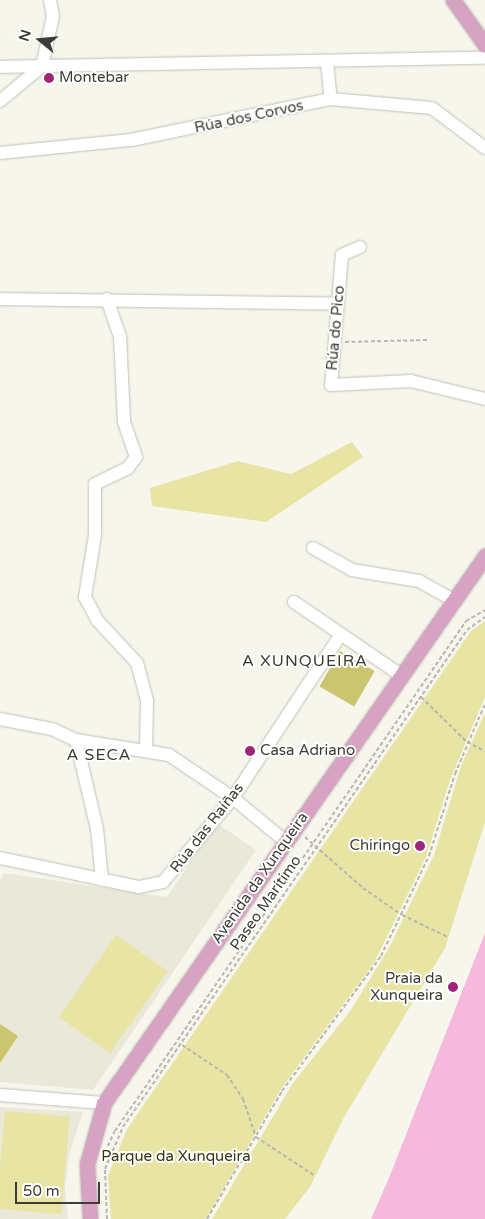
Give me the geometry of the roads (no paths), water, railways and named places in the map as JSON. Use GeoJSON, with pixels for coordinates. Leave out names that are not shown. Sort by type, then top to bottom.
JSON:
{"type":"FeatureCollection","features":[{"type":"Feature","properties":{"kind":"main road"},"geometry":{"type":"LineString","coordinates":[[453,0],[485,45]]}},
{"type":"Feature","properties":{"kind":"main road","name":"Avenida da Xunqueira"},"geometry":{"type":"LineString","coordinates":[[95,1213],[87,1164],[104,1103],[485,556]]}},
{"type":"Feature","properties":{"kind":"street"},"geometry":{"type":"LineString","coordinates":[[0,101],[42,66],[54,16],[50,0]]}},
{"type":"Feature","properties":{"kind":"street"},"geometry":{"type":"LineString","coordinates":[[0,67],[327,63],[485,58]]}},
{"type":"Feature","properties":{"kind":"street"},"geometry":{"type":"LineString","coordinates":[[327,63],[331,99]]}},
{"type":"Feature","properties":{"kind":"street","name":"Rúa dos Corvos"},"geometry":{"type":"LineString","coordinates":[[0,153],[131,140],[331,99],[432,108],[485,148]]}},
{"type":"Feature","properties":{"kind":"street","name":"Rúa do Pico"},"geometry":{"type":"LineString","coordinates":[[360,247],[342,255],[331,385],[411,381],[485,399]]}},
{"type":"Feature","properties":{"kind":"street"},"geometry":{"type":"LineString","coordinates":[[0,299],[107,299],[338,304]]}},
{"type":"Feature","properties":{"kind":"street"},"geometry":{"type":"LineString","coordinates":[[107,299],[120,336],[124,422],[136,457],[128,468],[95,484],[95,535],[85,597],[97,620],[137,663],[148,701],[146,750]]}},
{"type":"Feature","properties":{"kind":"street"},"geometry":{"type":"LineString","coordinates":[[314,548],[352,570],[419,581],[453,600]]}},
{"type":"Feature","properties":{"kind":"street"},"geometry":{"type":"LineString","coordinates":[[294,602],[402,676]]}},
{"type":"Feature","properties":{"kind":"street","name":"Rúa das Raíñas"},"geometry":{"type":"LineString","coordinates":[[0,858],[139,886],[163,882],[233,798],[341,634]]}},
{"type":"Feature","properties":{"kind":"street"},"geometry":{"type":"LineString","coordinates":[[0,719],[52,729],[76,740],[168,755],[289,835]]}},
{"type":"Feature","properties":{"kind":"street"},"geometry":{"type":"LineString","coordinates":[[76,740],[97,829],[102,880]]}},
{"type":"Feature","properties":{"kind":"street"},"geometry":{"type":"LineString","coordinates":[[0,1095],[104,1103]]}},
{"type":"Feature","properties":{"kind":"place","name":"Montebar"},"geometry":{"type":"Point","coordinates":[49,78]}},
{"type":"Feature","properties":{"kind":"place","name":"Casa Adriano"},"geometry":{"type":"Point","coordinates":[250,751]}},
{"type":"Feature","properties":{"kind":"place","name":"Chiringo"},"geometry":{"type":"Point","coordinates":[420,846]}},
{"type":"Feature","properties":{"kind":"place","name":"Praia da Xunqueira"},"geometry":{"type":"Point","coordinates":[453,987]}},
{"type":"Feature","properties":{"kind":"district","name":"A XUNQUEIRA"},"geometry":{"type":"Point","coordinates":[305,661]}},
{"type":"Feature","properties":{"kind":"district","name":"A SECA"},"geometry":{"type":"Point","coordinates":[99,755]}},
{"type":"Feature","properties":{"kind":"park label","name":"Parque da Xunqueira"},"geometry":{"type":"Point","coordinates":[176,1157]}}]}
